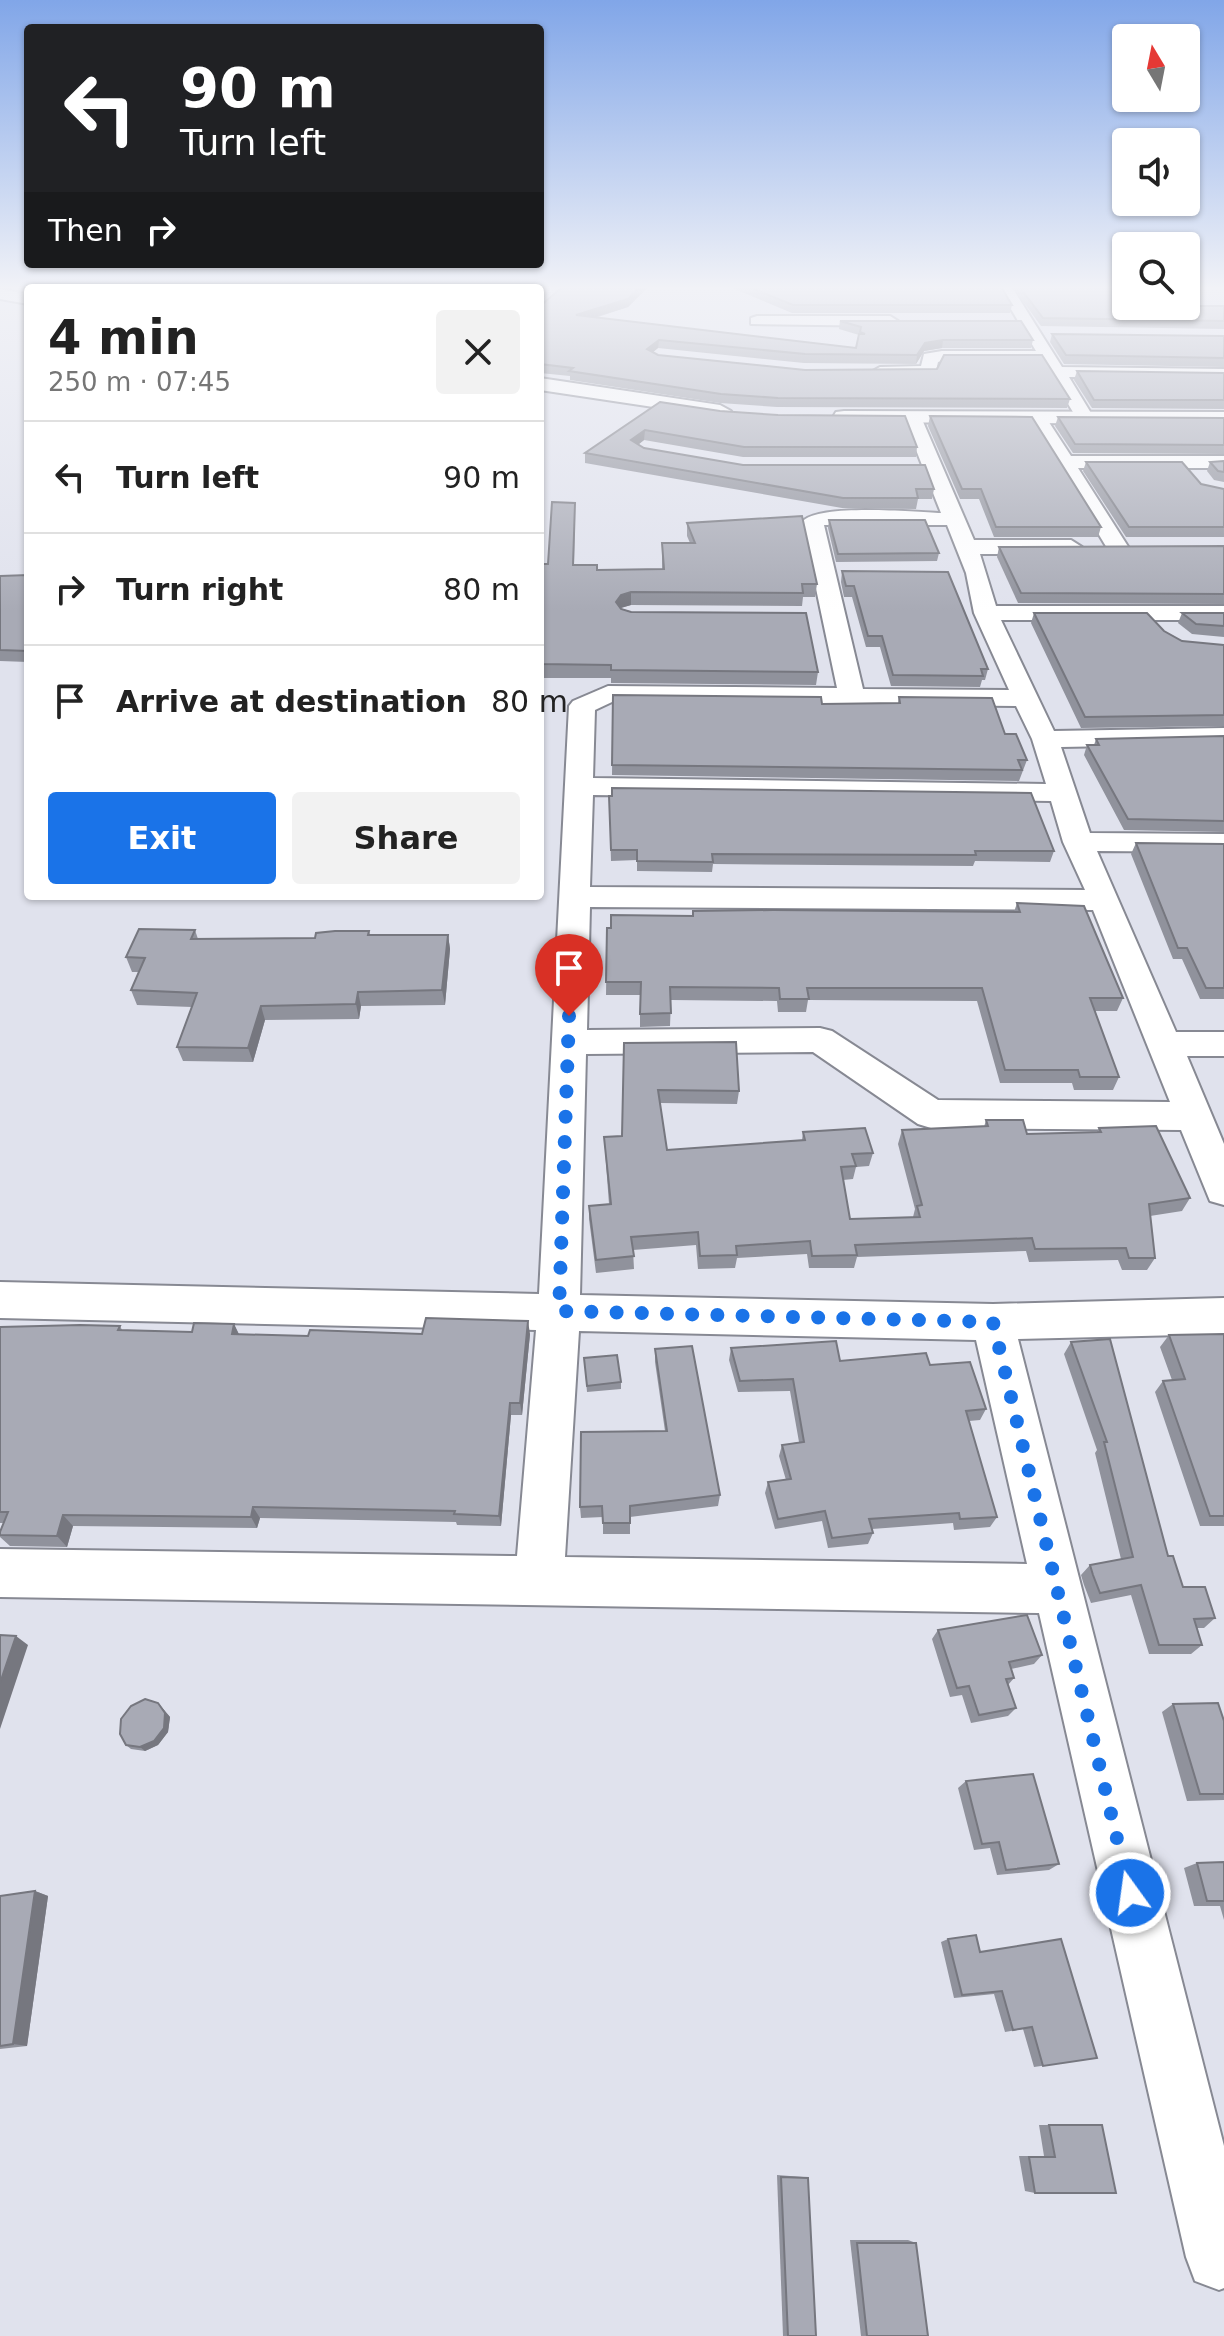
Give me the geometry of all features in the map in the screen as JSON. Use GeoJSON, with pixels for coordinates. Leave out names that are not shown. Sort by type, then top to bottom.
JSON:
{"type":"FeatureCollection","features":[{"type":"Feature","properties":{"kind":"street"},"geometry":{"type":"LineString","coordinates":[[609,394],[747,414]]}},
{"type":"Feature","properties":{"kind":"street"},"geometry":{"type":"LineString","coordinates":[[1070,394],[1085,418]]}},
{"type":"Feature","properties":{"kind":"street"},"geometry":{"type":"LineString","coordinates":[[822,416],[1224,418]]}},
{"type":"Feature","properties":{"kind":"street"},"geometry":{"type":"LineString","coordinates":[[912,417],[977,573],[986,613],[1045,739],[1078,842],[1105,900],[1224,1190]]}},
{"type":"Feature","properties":{"kind":"street"},"geometry":{"type":"LineString","coordinates":[[966,547],[1126,548],[1037,417]]}},
{"type":"Feature","properties":{"kind":"street"},"geometry":{"type":"LineString","coordinates":[[1065,462],[1224,462]]}},
{"type":"Feature","properties":{"kind":"street"},"geometry":{"type":"LineString","coordinates":[[1185,462],[1199,482]]}},
{"type":"Feature","properties":{"kind":"street"},"geometry":{"type":"LineString","coordinates":[[904,466],[935,466]]}},
{"type":"Feature","properties":{"kind":"street"},"geometry":{"type":"LineString","coordinates":[[852,697],[824,616],[823,572],[815,520],[954,519]]}},
{"type":"Feature","properties":{"kind":"street"},"geometry":{"type":"LineString","coordinates":[[823,572],[854,572]]}},
{"type":"Feature","properties":{"kind":"street"},"geometry":{"type":"LineString","coordinates":[[946,573],[977,573]]}},
{"type":"Feature","properties":{"kind":"street"},"geometry":{"type":"LineString","coordinates":[[986,613],[1224,613]]}},
{"type":"Feature","properties":{"kind":"street"},"geometry":{"type":"LineString","coordinates":[[1152,614],[1169,636]]}},
{"type":"Feature","properties":{"kind":"street"},"geometry":{"type":"LineString","coordinates":[[539,1581],[559,1311],[582,706],[608,694],[1027,698]]}},
{"type":"Feature","properties":{"kind":"street"},"geometry":{"type":"LineString","coordinates":[[1045,739],[1224,736]]}},
{"type":"Feature","properties":{"kind":"street"},"geometry":{"type":"LineString","coordinates":[[577,786],[1061,793]]}},
{"type":"Feature","properties":{"kind":"street"},"geometry":{"type":"LineString","coordinates":[[1078,842],[1224,843]]}},
{"type":"Feature","properties":{"kind":"street"},"geometry":{"type":"LineString","coordinates":[[574,897],[1105,900]]}},
{"type":"Feature","properties":{"kind":"street"},"geometry":{"type":"LineString","coordinates":[[568,1042],[820,1040],[931,1114],[1195,1116]]}},
{"type":"Feature","properties":{"kind":"street"},"geometry":{"type":"LineString","coordinates":[[1163,1044],[1224,1044]]}},
{"type":"Feature","properties":{"kind":"street"},"geometry":{"type":"LineString","coordinates":[[0,1300],[993,1322],[1224,1316]]}},
{"type":"Feature","properties":{"kind":"street"},"geometry":{"type":"LineString","coordinates":[[993,1322],[1219,2257]]}},
{"type":"Feature","properties":{"kind":"street"},"geometry":{"type":"LineString","coordinates":[[0,1573],[1056,1589]]}},
{"type":"Feature","properties":{"kind":"building"},"geometry":{"type":"Polygon","coordinates":[[[721,394],[1067,394],[1070,399],[778,398],[721,394]]]}},
{"type":"Feature","properties":{"kind":"building"},"geometry":{"type":"Polygon","coordinates":[[[1090,394],[1224,394],[1224,400],[1094,400],[1090,394]]]}},
{"type":"Feature","properties":{"kind":"building"},"geometry":{"type":"Polygon","coordinates":[[[660,402],[778,415],[905,416],[917,447],[744,447],[645,430],[631,440],[644,448],[743,465],[925,465],[934,489],[916,489],[918,498],[843,498],[585,453],[660,402]]]}},
{"type":"Feature","properties":{"kind":"building"},"geometry":{"type":"Polygon","coordinates":[[[930,416],[1032,417],[1101,527],[996,527],[981,489],[962,489],[930,416]]]}},
{"type":"Feature","properties":{"kind":"building"},"geometry":{"type":"Polygon","coordinates":[[[1058,417],[1224,418],[1224,445],[1075,444],[1058,417]]]}},
{"type":"Feature","properties":{"kind":"building"},"geometry":{"type":"Polygon","coordinates":[[[1224,461],[1224,472],[1218,471],[1210,462],[1224,461]]]}},
{"type":"Feature","properties":{"kind":"building"},"geometry":{"type":"Polygon","coordinates":[[[1086,462],[1182,462],[1201,484],[1224,489],[1224,527],[1129,527],[1086,462]]]}},
{"type":"Feature","properties":{"kind":"building"},"geometry":{"type":"Polygon","coordinates":[[[552,502],[575,503],[573,565],[597,565],[597,570],[664,569],[662,543],[695,543],[687,523],[802,516],[817,584],[802,584],[803,593],[631,592],[621,595],[616,602],[621,609],[631,612],[806,613],[818,672],[611,670],[611,665],[544,664],[544,564],[548,564],[552,502]]]}},
{"type":"Feature","properties":{"kind":"building"},"geometry":{"type":"Polygon","coordinates":[[[829,520],[925,520],[939,553],[838,554],[829,520]]]}},
{"type":"Feature","properties":{"kind":"building"},"geometry":{"type":"Polygon","coordinates":[[[1224,546],[1224,594],[1021,593],[999,547],[1224,546]]]}},
{"type":"Feature","properties":{"kind":"building"},"geometry":{"type":"Polygon","coordinates":[[[842,571],[948,572],[988,669],[981,669],[983,676],[893,675],[882,636],[868,636],[854,586],[846,586],[842,571]]]}},
{"type":"Feature","properties":{"kind":"building"},"geometry":{"type":"Polygon","coordinates":[[[24,575],[24,651],[0,650],[0,576],[24,575]]]}},
{"type":"Feature","properties":{"kind":"building"},"geometry":{"type":"Polygon","coordinates":[[[1034,613],[1147,613],[1164,631],[1182,641],[1224,645],[1224,715],[1085,717],[1034,613]]]}},
{"type":"Feature","properties":{"kind":"building"},"geometry":{"type":"Polygon","coordinates":[[[1182,613],[1224,613],[1224,626],[1196,624],[1182,613]]]}},
{"type":"Feature","properties":{"kind":"building"},"geometry":{"type":"Polygon","coordinates":[[[613,695],[821,697],[822,704],[900,703],[899,697],[992,698],[1005,734],[1016,734],[1027,760],[1018,760],[1022,770],[612,765],[613,695]]]}},
{"type":"Feature","properties":{"kind":"building"},"geometry":{"type":"Polygon","coordinates":[[[1224,736],[1224,821],[1128,819],[1087,745],[1099,745],[1096,739],[1224,736]]]}},
{"type":"Feature","properties":{"kind":"building"},"geometry":{"type":"Polygon","coordinates":[[[612,788],[1031,793],[1054,851],[975,851],[976,855],[712,854],[713,862],[637,861],[637,850],[611,850],[609,796],[612,796],[612,788]]]}},
{"type":"Feature","properties":{"kind":"building"},"geometry":{"type":"Polygon","coordinates":[[[1136,843],[1224,844],[1224,988],[1206,988],[1187,948],[1178,948],[1136,843]]]}},
{"type":"Feature","properties":{"kind":"building"},"geometry":{"type":"Polygon","coordinates":[[[1017,903],[1084,906],[1123,998],[1090,998],[1119,1077],[1080,1077],[1078,1070],[1005,1070],[982,988],[807,988],[809,999],[780,999],[779,988],[670,987],[671,1013],[640,1014],[641,982],[606,982],[607,928],[611,928],[611,915],[693,916],[693,911],[773,910],[1020,912],[1017,903]]]}},
{"type":"Feature","properties":{"kind":"building"},"geometry":{"type":"Polygon","coordinates":[[[139,929],[195,930],[191,939],[315,938],[316,933],[335,931],[369,931],[368,935],[448,935],[442,990],[358,992],[356,1004],[261,1006],[248,1048],[177,1047],[197,993],[131,990],[145,958],[126,957],[139,929]]]}},
{"type":"Feature","properties":{"kind":"building"},"geometry":{"type":"Polygon","coordinates":[[[736,1042],[739,1091],[658,1090],[667,1150],[805,1140],[803,1132],[865,1128],[873,1153],[852,1154],[856,1166],[841,1167],[850,1219],[920,1217],[917,1206],[922,1205],[902,1130],[988,1126],[986,1120],[1023,1120],[1027,1134],[1101,1132],[1099,1128],[1156,1126],[1190,1198],[1149,1204],[1155,1258],[1129,1258],[1126,1248],[1035,1249],[1032,1238],[855,1245],[857,1255],[812,1256],[810,1241],[736,1246],[737,1255],[700,1256],[698,1232],[631,1237],[634,1256],[596,1260],[589,1206],[611,1204],[604,1137],[622,1136],[624,1043],[736,1042]]]}},
{"type":"Feature","properties":{"kind":"building"},"geometry":{"type":"Polygon","coordinates":[[[426,1318],[528,1321],[520,1403],[510,1403],[499,1516],[454,1514],[455,1511],[253,1507],[251,1517],[63,1515],[57,1536],[0,1535],[8,1512],[0,1512],[0,1327],[120,1326],[118,1330],[192,1332],[194,1323],[234,1324],[232,1334],[308,1336],[310,1330],[422,1334],[426,1318]]]}},
{"type":"Feature","properties":{"kind":"building"},"geometry":{"type":"Polygon","coordinates":[[[1224,1334],[1224,1516],[1210,1516],[1163,1381],[1185,1379],[1169,1335],[1224,1334]]]}},
{"type":"Feature","properties":{"kind":"building"},"geometry":{"type":"Polygon","coordinates":[[[1110,1339],[1168,1556],[1173,1556],[1183,1587],[1205,1587],[1215,1618],[1194,1619],[1202,1645],[1159,1645],[1141,1585],[1100,1593],[1093,1575],[1090,1565],[1133,1557],[1104,1442],[1107,1442],[1071,1342],[1110,1339]]]}},
{"type":"Feature","properties":{"kind":"building"},"geometry":{"type":"Polygon","coordinates":[[[836,1341],[840,1361],[926,1353],[930,1365],[970,1362],[986,1409],[966,1411],[997,1517],[960,1519],[959,1513],[869,1519],[873,1533],[832,1538],[825,1511],[778,1519],[768,1482],[791,1479],[782,1445],[804,1442],[793,1379],[740,1381],[731,1348],[836,1341]]]}},
{"type":"Feature","properties":{"kind":"building"},"geometry":{"type":"Polygon","coordinates":[[[692,1346],[720,1495],[630,1506],[630,1523],[603,1523],[602,1506],[580,1507],[581,1432],[667,1431],[655,1349],[692,1346]]]}},
{"type":"Feature","properties":{"kind":"building"},"geometry":{"type":"Polygon","coordinates":[[[617,1355],[621,1382],[587,1386],[584,1358],[617,1355]]]}},
{"type":"Feature","properties":{"kind":"building"},"geometry":{"type":"Polygon","coordinates":[[[1027,1615],[1042,1655],[1009,1662],[1014,1678],[1006,1679],[1016,1708],[979,1715],[969,1686],[957,1688],[938,1630],[1027,1615]]]}},
{"type":"Feature","properties":{"kind":"building"},"geometry":{"type":"Polygon","coordinates":[[[0,1635],[16,1636],[0,1683],[0,1635]]]}},
{"type":"Feature","properties":{"kind":"building"},"geometry":{"type":"Polygon","coordinates":[[[145,1699],[158,1703],[165,1713],[164,1728],[154,1741],[140,1747],[126,1745],[120,1734],[121,1719],[131,1706],[145,1699]]]}},
{"type":"Feature","properties":{"kind":"building"},"geometry":{"type":"Polygon","coordinates":[[[1218,1703],[1224,1721],[1224,1794],[1200,1794],[1173,1704],[1218,1703]]]}},
{"type":"Feature","properties":{"kind":"building"},"geometry":{"type":"Polygon","coordinates":[[[1033,1774],[1059,1864],[1006,1870],[999,1842],[982,1844],[966,1781],[1033,1774]]]}},
{"type":"Feature","properties":{"kind":"building"},"geometry":{"type":"Polygon","coordinates":[[[1224,1862],[1224,1901],[1207,1901],[1197,1863],[1224,1862]]]}},
{"type":"Feature","properties":{"kind":"building"},"geometry":{"type":"Polygon","coordinates":[[[35,1891],[13,2044],[0,2046],[0,1896],[35,1891]]]}},
{"type":"Feature","properties":{"kind":"building"},"geometry":{"type":"Polygon","coordinates":[[[976,1935],[980,1952],[1061,1939],[1097,2058],[1043,2066],[1032,2027],[1013,2030],[1002,1991],[962,1995],[948,1939],[976,1935]]]}},
{"type":"Feature","properties":{"kind":"building"},"geometry":{"type":"Polygon","coordinates":[[[1049,2125],[1102,2125],[1116,2193],[1035,2193],[1029,2157],[1055,2157],[1049,2125]]]}},
{"type":"Feature","properties":{"kind":"building"},"geometry":{"type":"Polygon","coordinates":[[[781,2177],[808,2178],[816,2336],[788,2336],[781,2177]]]}},
{"type":"Feature","properties":{"kind":"building"},"geometry":{"type":"Polygon","coordinates":[[[857,2243],[916,2243],[928,2336],[867,2336],[857,2243]]]}},
{"type":"Feature","properties":{"kind":"route"},"geometry":{"type":"LineString","coordinates":[[569,1016],[559,1311],[993,1322],[1130,1893]]}}]}
